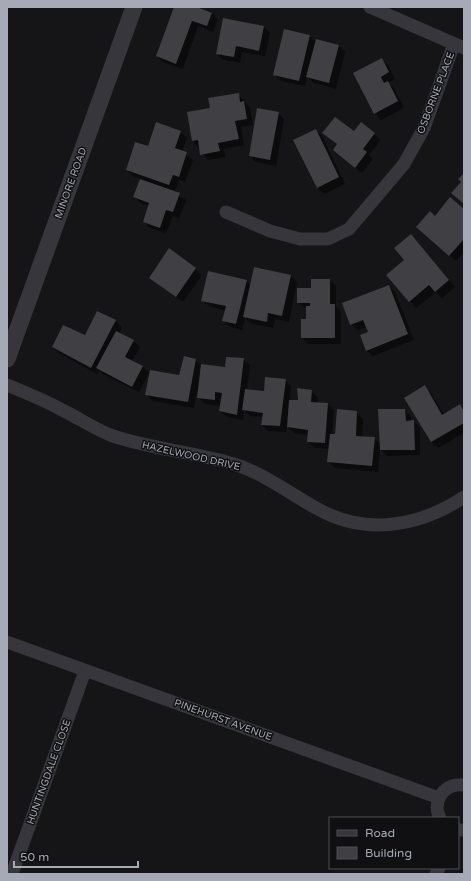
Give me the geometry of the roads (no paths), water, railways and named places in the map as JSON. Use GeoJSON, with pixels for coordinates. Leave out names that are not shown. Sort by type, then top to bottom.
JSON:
{"type":"FeatureCollection","features":[{"type":"Feature","properties":{"kind":"street","name":"MINORE ROAD"},"geometry":{"type":"LineString","coordinates":[[7,359],[134,7]]}},
{"type":"Feature","properties":{"kind":"street"},"geometry":{"type":"LineString","coordinates":[[370,7],[459,46]]}},
{"type":"Feature","properties":{"kind":"street","name":"OSBORNE PLACE"},"geometry":{"type":"LineString","coordinates":[[226,212],[270,231],[300,240],[328,239],[349,229],[404,164],[424,128],[459,46]]}},
{"type":"Feature","properties":{"kind":"street","name":"HAZELWOOD DRIVE"},"geometry":{"type":"LineString","coordinates":[[7,385],[49,403],[111,435],[144,446],[234,465],[274,483],[318,509],[348,522],[386,526],[422,518],[464,497]]}},
{"type":"Feature","properties":{"kind":"street","name":"PINEHURST AVENUE"},"geometry":{"type":"LineString","coordinates":[[7,642],[439,798]]}},
{"type":"Feature","properties":{"kind":"street","name":"HUNTINGDALE CLOSE"},"geometry":{"type":"LineString","coordinates":[[12,874],[85,670]]}},
{"type":"Feature","properties":{"kind":"street"},"geometry":{"type":"LineString","coordinates":[[440,817],[437,808],[439,798],[446,789],[453,785],[464,785]]}}]}
